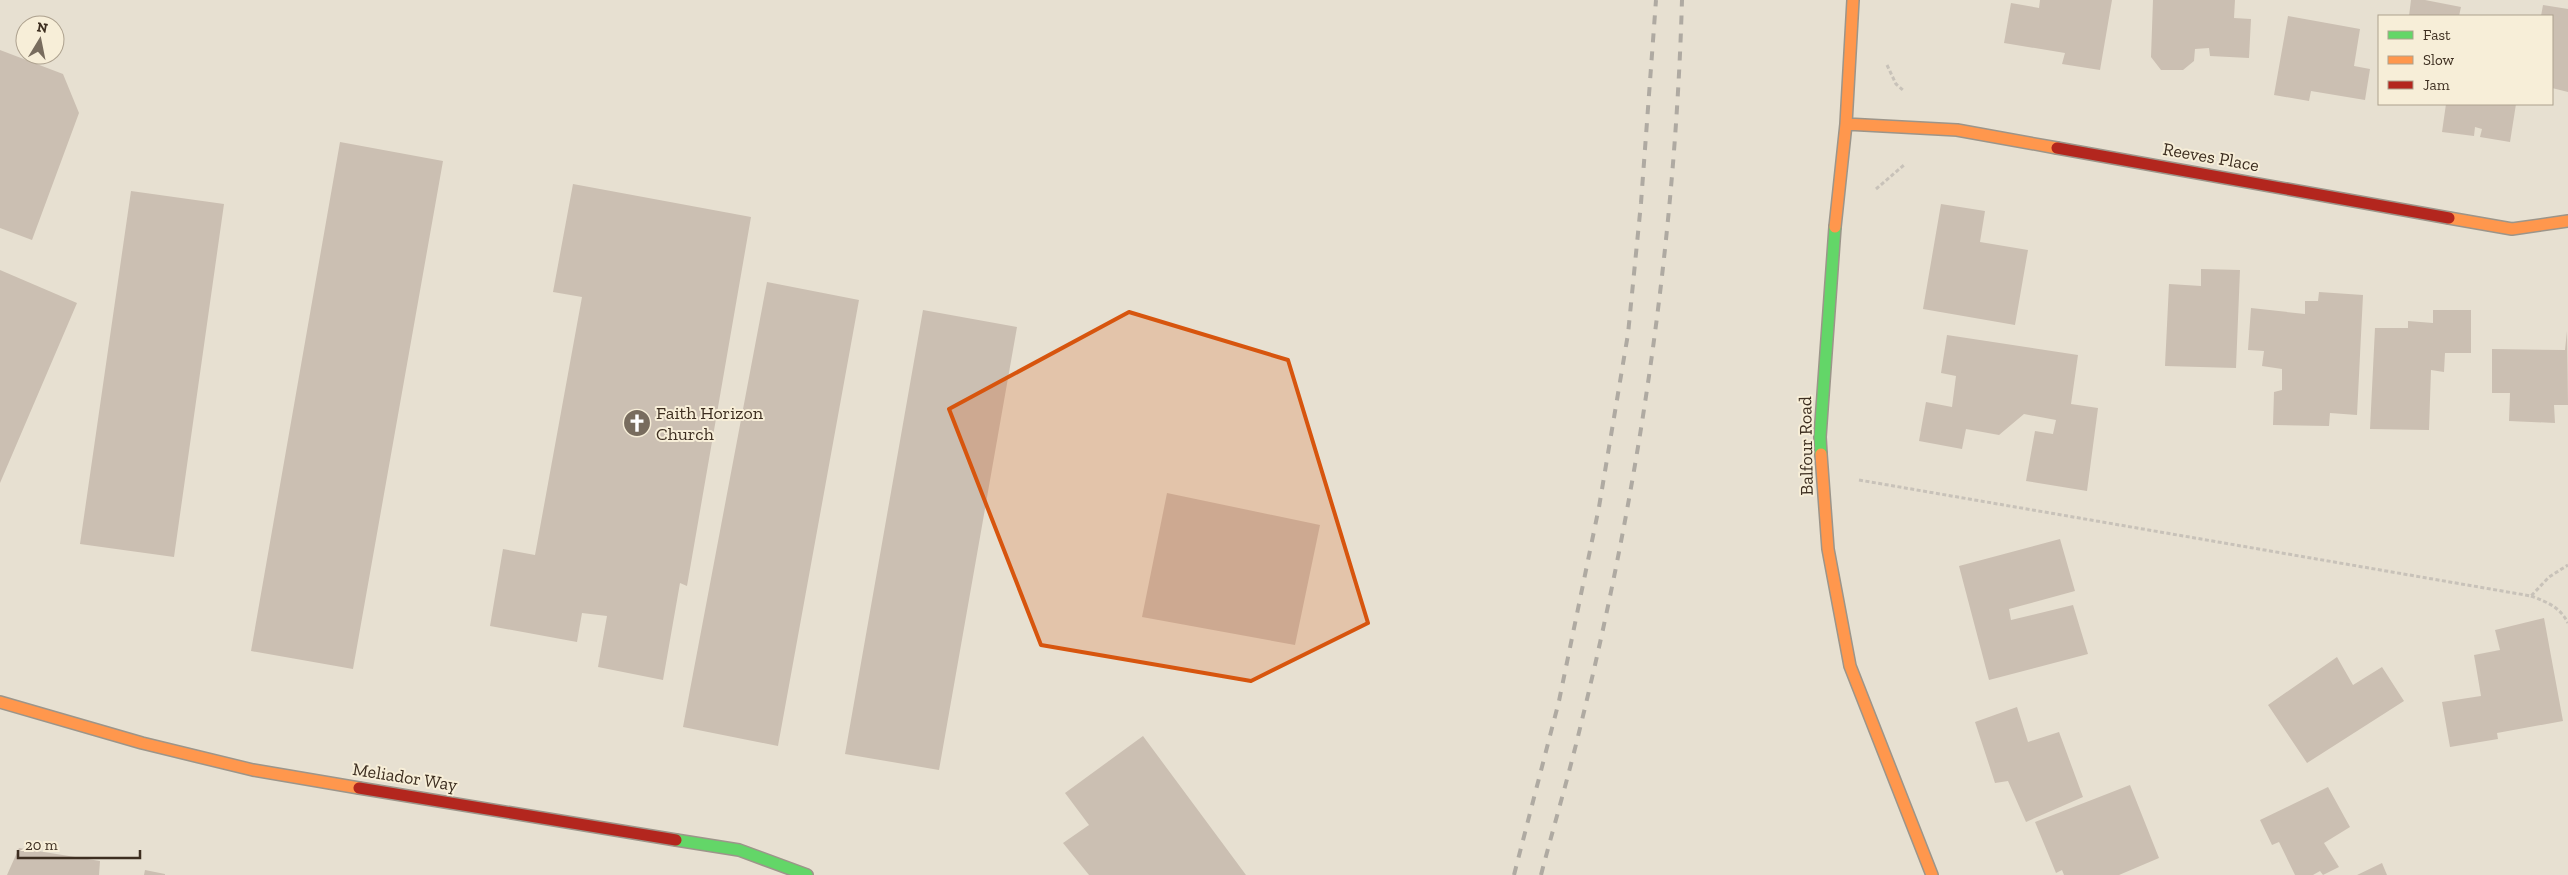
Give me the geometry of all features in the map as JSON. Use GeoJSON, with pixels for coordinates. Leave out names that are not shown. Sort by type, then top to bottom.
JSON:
{"type":"FeatureCollection","features":[{"type":"Feature","properties":{"kind":"street","name":"Balfour Road"},"geometry":{"type":"LineString","coordinates":[[1853,0],[1846,124],[1830,271],[1820,437],[1828,549],[1850,666],[1932,875]]}},
{"type":"Feature","properties":{"kind":"street","name":"Reeves Place"},"geometry":{"type":"LineString","coordinates":[[1846,124],[1957,130],[2512,229],[2568,221]]}},
{"type":"Feature","properties":{"kind":"street","name":"Meliador Way"},"geometry":{"type":"LineString","coordinates":[[0,702],[142,743],[253,770],[739,850],[807,875]]}},
{"type":"Feature","properties":{"kind":"path"},"geometry":{"type":"LineString","coordinates":[[1885,57],[1887,66],[1896,84],[1908,94]]}},
{"type":"Feature","properties":{"kind":"path"},"geometry":{"type":"LineString","coordinates":[[1871,195],[1883,180],[1904,165]]}},
{"type":"Feature","properties":{"kind":"path"},"geometry":{"type":"LineString","coordinates":[[1858,480],[2531,596],[2550,603],[2563,613],[2568,623]]}},
{"type":"Feature","properties":{"kind":"path"},"geometry":{"type":"LineString","coordinates":[[2531,596],[2550,577],[2568,565]]}},
{"type":"Feature","properties":{"kind":"highlighted area"},"geometry":{"type":"Polygon","coordinates":[[[1129,312],[1288,360],[1368,623],[1251,681],[1041,645],[949,409],[1129,312]]]}},
{"type":"Feature","properties":{"kind":"building"},"geometry":{"type":"Polygon","coordinates":[[[2040,0],[2112,0],[2100,70],[2062,64],[2065,53],[2004,43],[2011,3],[2039,8],[2040,0]]]}},
{"type":"Feature","properties":{"kind":"building"},"geometry":{"type":"Polygon","coordinates":[[[2153,0],[2235,0],[2234,18],[2251,19],[2249,58],[2210,56],[2209,48],[2195,49],[2194,61],[2183,70],[2161,70],[2151,57],[2153,0]]]}},
{"type":"Feature","properties":{"kind":"building"},"geometry":{"type":"Polygon","coordinates":[[[2411,0],[2425,0],[2461,7],[2459,15],[2409,15],[2411,0]]]}},
{"type":"Feature","properties":{"kind":"building"},"geometry":{"type":"Polygon","coordinates":[[[2543,5],[2568,9],[2568,92],[2553,88],[2553,15],[2541,15],[2543,5]]]}},
{"type":"Feature","properties":{"kind":"building"},"geometry":{"type":"Polygon","coordinates":[[[2288,16],[2360,29],[2354,66],[2370,69],[2365,100],[2311,91],[2309,101],[2274,95],[2288,16]]]}},
{"type":"Feature","properties":{"kind":"building"},"geometry":{"type":"Polygon","coordinates":[[[0,50],[15,56],[15,65],[39,65],[63,74],[79,113],[32,240],[0,228],[0,50]]]}},
{"type":"Feature","properties":{"kind":"building"},"geometry":{"type":"Polygon","coordinates":[[[2446,105],[2516,105],[2510,142],[2480,137],[2482,129],[2475,127],[2474,136],[2442,132],[2446,105]]]}},
{"type":"Feature","properties":{"kind":"building"},"geometry":{"type":"Polygon","coordinates":[[[340,142],[443,161],[353,669],[251,651],[340,142]]]}},
{"type":"Feature","properties":{"kind":"building","name":"Faith Horizon Church"},"geometry":{"type":"Polygon","coordinates":[[[573,184],[751,217],[687,586],[680,583],[663,680],[598,667],[607,616],[582,613],[577,642],[490,626],[503,549],[535,555],[582,297],[553,292],[573,184]]]}},
{"type":"Feature","properties":{"kind":"building"},"geometry":{"type":"Polygon","coordinates":[[[131,191],[224,204],[174,557],[80,544],[131,191]]]}},
{"type":"Feature","properties":{"kind":"building"},"geometry":{"type":"Polygon","coordinates":[[[1941,204],[1985,211],[1980,242],[2028,250],[2015,325],[1923,309],[1941,204]]]}},
{"type":"Feature","properties":{"kind":"building"},"geometry":{"type":"Polygon","coordinates":[[[2201,269],[2240,270],[2236,368],[2165,366],[2169,284],[2201,286],[2201,269]]]}},
{"type":"Feature","properties":{"kind":"building"},"geometry":{"type":"Polygon","coordinates":[[[0,270],[77,303],[0,483],[0,270]]]}},
{"type":"Feature","properties":{"kind":"building"},"geometry":{"type":"Polygon","coordinates":[[[767,282],[859,300],[778,746],[683,727],[767,282]]]}},
{"type":"Feature","properties":{"kind":"building"},"geometry":{"type":"Polygon","coordinates":[[[2319,292],[2363,295],[2357,415],[2330,413],[2329,426],[2273,425],[2274,392],[2282,390],[2282,369],[2262,366],[2264,351],[2248,350],[2251,308],[2305,314],[2305,301],[2318,301],[2319,292]]]}},
{"type":"Feature","properties":{"kind":"building"},"geometry":{"type":"Polygon","coordinates":[[[923,310],[1017,327],[939,770],[845,754],[923,310]]]}},
{"type":"Feature","properties":{"kind":"building"},"geometry":{"type":"Polygon","coordinates":[[[2433,310],[2471,310],[2471,353],[2445,353],[2444,372],[2431,370],[2429,430],[2370,429],[2375,328],[2408,328],[2408,321],[2433,323],[2433,310]]]}},
{"type":"Feature","properties":{"kind":"building"},"geometry":{"type":"Polygon","coordinates":[[[2567,331],[2568,405],[2554,405],[2555,423],[2509,421],[2510,393],[2492,393],[2492,349],[2565,350],[2567,331]]]}},
{"type":"Feature","properties":{"kind":"building"},"geometry":{"type":"Polygon","coordinates":[[[1947,335],[2078,355],[2071,404],[2098,408],[2087,491],[2026,481],[2035,431],[2053,434],[2056,420],[2024,414],[1999,435],[1966,429],[1962,449],[1919,441],[1926,402],[1952,407],[1956,376],[1941,373],[1947,335]]]}},
{"type":"Feature","properties":{"kind":"building"},"geometry":{"type":"Polygon","coordinates":[[[1167,493],[1320,525],[1295,645],[1142,617],[1167,493]]]}},
{"type":"Feature","properties":{"kind":"building"},"geometry":{"type":"Polygon","coordinates":[[[2060,539],[2075,591],[2009,609],[2011,620],[2073,605],[2088,654],[1989,680],[1959,566],[2060,539]]]}},
{"type":"Feature","properties":{"kind":"building"},"geometry":{"type":"Polygon","coordinates":[[[2544,618],[2563,721],[2497,733],[2498,739],[2450,747],[2442,702],[2481,696],[2474,655],[2500,650],[2495,630],[2544,618]]]}},
{"type":"Feature","properties":{"kind":"building"},"geometry":{"type":"Polygon","coordinates":[[[2337,657],[2353,685],[2382,667],[2404,701],[2307,763],[2268,705],[2337,657]]]}},
{"type":"Feature","properties":{"kind":"building"},"geometry":{"type":"Polygon","coordinates":[[[2017,707],[2028,742],[2059,732],[2083,797],[2026,822],[2008,781],[1995,783],[1975,722],[2017,707]]]}},
{"type":"Feature","properties":{"kind":"building"},"geometry":{"type":"Polygon","coordinates":[[[1143,736],[1246,875],[1089,875],[1063,843],[1089,825],[1065,793],[1143,736]]]}},
{"type":"Feature","properties":{"kind":"building"},"geometry":{"type":"Polygon","coordinates":[[[2130,785],[2159,858],[2119,875],[2064,875],[2062,870],[2056,873],[2035,822],[2130,785]]]}},
{"type":"Feature","properties":{"kind":"building"},"geometry":{"type":"Polygon","coordinates":[[[2328,787],[2350,827],[2324,843],[2339,867],[2323,875],[2320,871],[2313,875],[2295,875],[2279,842],[2272,845],[2260,820],[2328,787]]]}},
{"type":"Feature","properties":{"kind":"building"},"geometry":{"type":"Polygon","coordinates":[[[19,848],[100,861],[99,875],[7,875],[19,848]]]}},
{"type":"Feature","properties":{"kind":"building"},"geometry":{"type":"Polygon","coordinates":[[[2382,863],[2387,875],[2357,875],[2382,863]]]}},
{"type":"Feature","properties":{"kind":"building"},"geometry":{"type":"Polygon","coordinates":[[[145,870],[165,874],[165,875],[144,875],[145,870]]]}},
{"type":"Feature","properties":{"kind":"railway"},"geometry":{"type":"LineString","coordinates":[[1514,875],[1559,701],[1599,507],[1628,334],[1641,203],[1656,0]]}},
{"type":"Feature","properties":{"kind":"railway"},"geometry":{"type":"LineString","coordinates":[[1541,875],[1602,635],[1637,455],[1651,365],[1662,274],[1678,91],[1682,0]]}},
{"type":"Feature","properties":{"kind":"traffic: fast"},"geometry":{"type":"LineString","coordinates":[[1821,454],[1820,437],[1835,227]]}},
{"type":"Feature","properties":{"kind":"traffic: fast"},"geometry":{"type":"LineString","coordinates":[[676,840],[739,850],[807,875]]}},
{"type":"Feature","properties":{"kind":"traffic: slow"},"geometry":{"type":"LineString","coordinates":[[1835,227],[1846,124],[1853,0]]}},
{"type":"Feature","properties":{"kind":"traffic: slow"},"geometry":{"type":"LineString","coordinates":[[1846,124],[1957,130],[2057,148]]}},
{"type":"Feature","properties":{"kind":"traffic: slow"},"geometry":{"type":"LineString","coordinates":[[2449,218],[2512,229],[2568,221]]}},
{"type":"Feature","properties":{"kind":"traffic: slow"},"geometry":{"type":"LineString","coordinates":[[1821,454],[1828,549],[1850,666],[1932,875]]}},
{"type":"Feature","properties":{"kind":"traffic: slow"},"geometry":{"type":"LineString","coordinates":[[0,702],[142,743],[253,770],[359,788]]}},
{"type":"Feature","properties":{"kind":"traffic: jam"},"geometry":{"type":"LineString","coordinates":[[2057,148],[2449,218]]}},
{"type":"Feature","properties":{"kind":"traffic: jam"},"geometry":{"type":"LineString","coordinates":[[359,788],[676,840]]}},
{"type":"Feature","properties":{"kind":"place","name":"Faith Horizon Church"},"geometry":{"type":"Point","coordinates":[637,423]}}]}
